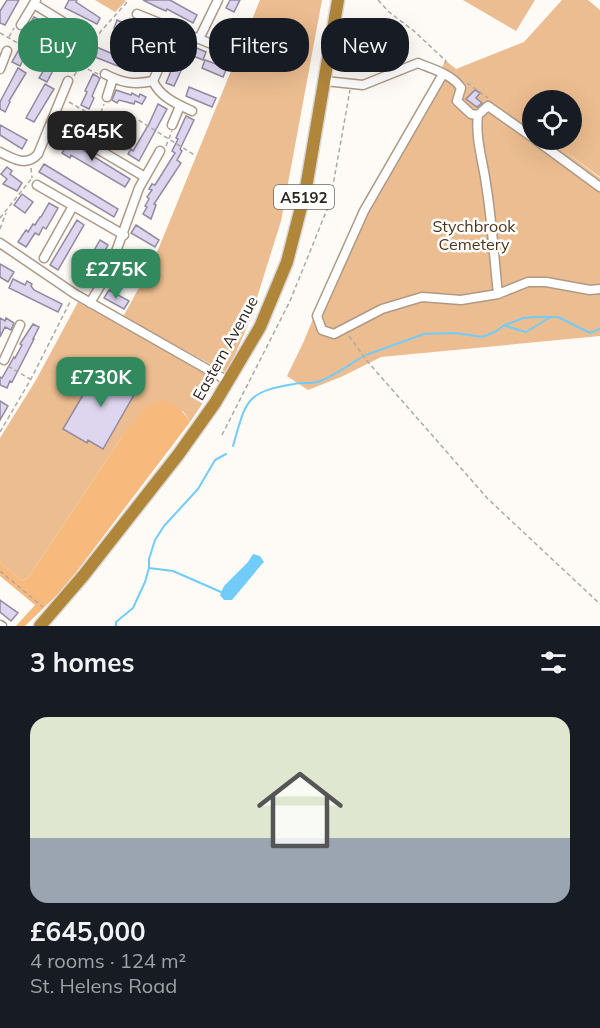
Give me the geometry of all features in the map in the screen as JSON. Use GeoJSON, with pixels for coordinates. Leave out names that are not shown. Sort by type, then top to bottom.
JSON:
{"type":"FeatureCollection","features":[{"type":"Feature","properties":{"kind":"highway","name":"Eastern Avenue"},"geometry":{"type":"LineString","coordinates":[[40,626],[83,576],[178,455],[228,381],[260,327],[287,262],[306,189],[338,0]]}},
{"type":"Feature","properties":{"kind":"street"},"geometry":{"type":"LineString","coordinates":[[209,43],[199,39],[218,0]]}},
{"type":"Feature","properties":{"kind":"street"},"geometry":{"type":"LineString","coordinates":[[25,18],[35,2],[61,18]]}},
{"type":"Feature","properties":{"kind":"street"},"geometry":{"type":"LineString","coordinates":[[2,69],[7,51]]}},
{"type":"Feature","properties":{"kind":"street"},"geometry":{"type":"LineString","coordinates":[[325,81],[363,85],[418,63],[442,71],[457,82],[461,88],[457,101],[471,114],[478,115]]}},
{"type":"Feature","properties":{"kind":"street"},"geometry":{"type":"LineString","coordinates":[[442,71],[364,211],[317,316],[322,330],[334,334],[382,309],[422,297],[461,300],[498,294],[528,282],[546,282],[590,290],[600,289]]}},
{"type":"Feature","properties":{"kind":"street"},"geometry":{"type":"LineString","coordinates":[[153,81],[157,72]]}},
{"type":"Feature","properties":{"kind":"street"},"geometry":{"type":"LineString","coordinates":[[107,97],[109,76],[125,83],[139,84],[153,81]]}},
{"type":"Feature","properties":{"kind":"street"},"geometry":{"type":"LineString","coordinates":[[0,152],[10,158],[28,162],[38,154],[71,78]]}},
{"type":"Feature","properties":{"kind":"street"},"geometry":{"type":"LineString","coordinates":[[153,81],[162,93],[180,106],[192,111]]}},
{"type":"Feature","properties":{"kind":"street"},"geometry":{"type":"LineString","coordinates":[[171,125],[180,106]]}},
{"type":"Feature","properties":{"kind":"street"},"geometry":{"type":"LineString","coordinates":[[498,294],[486,183],[480,151],[478,115],[488,106],[522,130]]}},
{"type":"Feature","properties":{"kind":"street"},"geometry":{"type":"LineString","coordinates":[[89,143],[93,134]]}},
{"type":"Feature","properties":{"kind":"street"},"geometry":{"type":"LineString","coordinates":[[79,138],[145,177]]}},
{"type":"Feature","properties":{"kind":"street"},"geometry":{"type":"LineString","coordinates":[[550,150],[600,187]]}},
{"type":"Feature","properties":{"kind":"street"},"geometry":{"type":"LineString","coordinates":[[90,303],[109,271],[145,177],[159,157]]}},
{"type":"Feature","properties":{"kind":"street"},"geometry":{"type":"LineString","coordinates":[[39,188],[124,235]]}},
{"type":"Feature","properties":{"kind":"street"},"geometry":{"type":"LineString","coordinates":[[44,252],[73,206]]}},
{"type":"Feature","properties":{"kind":"street"},"geometry":{"type":"LineString","coordinates":[[0,243],[75,294],[228,381]]}},
{"type":"Feature","properties":{"kind":"street"},"geometry":{"type":"LineString","coordinates":[[5,352],[21,325]]}},
{"type":"Feature","properties":{"kind":"path"},"geometry":{"type":"LineString","coordinates":[[98,35],[129,0]]}},
{"type":"Feature","properties":{"kind":"path"},"geometry":{"type":"LineString","coordinates":[[378,0],[446,61],[442,71]]}},
{"type":"Feature","properties":{"kind":"path"},"geometry":{"type":"LineString","coordinates":[[0,33],[71,78],[74,72]]}},
{"type":"Feature","properties":{"kind":"path"},"geometry":{"type":"LineString","coordinates":[[96,72],[101,76],[109,76]]}},
{"type":"Feature","properties":{"kind":"path"},"geometry":{"type":"LineString","coordinates":[[222,435],[290,301],[330,202],[351,86]]}},
{"type":"Feature","properties":{"kind":"path"},"geometry":{"type":"LineString","coordinates":[[93,134],[107,97]]}},
{"type":"Feature","properties":{"kind":"path"},"geometry":{"type":"LineString","coordinates":[[62,98],[102,118],[116,115],[132,116],[196,156]]}},
{"type":"Feature","properties":{"kind":"path"},"geometry":{"type":"LineString","coordinates":[[159,157],[165,149],[173,127],[171,125]]}},
{"type":"Feature","properties":{"kind":"path"},"geometry":{"type":"LineString","coordinates":[[0,218],[32,178],[28,162]]}},
{"type":"Feature","properties":{"kind":"path"},"geometry":{"type":"LineString","coordinates":[[0,229],[7,209]]}},
{"type":"Feature","properties":{"kind":"path"},"geometry":{"type":"LineString","coordinates":[[0,432],[31,379],[75,294]]}},
{"type":"Feature","properties":{"kind":"path"},"geometry":{"type":"LineString","coordinates":[[344,329],[368,362],[488,500],[600,603]]}},
{"type":"Feature","properties":{"kind":"path"},"geometry":{"type":"LineString","coordinates":[[5,352],[6,365],[31,379]]}},
{"type":"Feature","properties":{"kind":"path"},"geometry":{"type":"LineString","coordinates":[[0,424],[4,426]]}},
{"type":"Feature","properties":{"kind":"path"},"geometry":{"type":"LineString","coordinates":[[0,571],[50,614]]}},
{"type":"Feature","properties":{"kind":"green space"},"geometry":{"type":"Polygon","coordinates":[[[95,0],[124,0],[126,1],[115,12],[95,0]]]}},
{"type":"Feature","properties":{"kind":"green space"},"geometry":{"type":"Polygon","coordinates":[[[260,0],[322,0],[309,70],[309,18],[253,18],[260,0]]]}},
{"type":"Feature","properties":{"kind":"green space"},"geometry":{"type":"Polygon","coordinates":[[[463,0],[535,0],[516,31],[463,0]]]}},
{"type":"Feature","properties":{"kind":"green space","name":"Stychbrook Cemetery"},"geometry":{"type":"Polygon","coordinates":[[[562,0],[588,0],[600,10],[600,177],[563,150],[582,150],[582,90],[522,90],[522,150],[563,150],[600,178],[600,336],[381,357],[308,390],[287,376],[359,209],[446,61],[456,69],[524,42],[562,0]]]}},
{"type":"Feature","properties":{"kind":"green space"},"geometry":{"type":"Polygon","coordinates":[[[231,72],[309,72],[281,221],[250,320],[227,373],[123,317],[153,262],[231,72]]]}},
{"type":"Feature","properties":{"kind":"green space"},"geometry":{"type":"Polygon","coordinates":[[[78,302],[207,373],[213,388],[190,422],[183,411],[122,437],[28,578],[22,581],[0,562],[0,438],[36,380],[78,302]]]}},
{"type":"Feature","properties":{"kind":"shaded area"},"geometry":{"type":"Polygon","coordinates":[[[163,400],[179,409],[190,422],[59,593],[25,626],[16,626],[35,605],[0,576],[0,562],[22,581],[28,578],[122,437],[145,408],[163,400]]]}},
{"type":"Feature","properties":{"kind":"water"},"geometry":{"type":"Polygon","coordinates":[[[253,554],[260,556],[264,562],[232,600],[224,600],[220,595],[224,586],[253,554]]]}},
{"type":"Feature","properties":{"kind":"building"},"geometry":{"type":"Polygon","coordinates":[[[7,0],[19,0],[5,25],[0,23],[0,11],[7,0]]]}},
{"type":"Feature","properties":{"kind":"building"},"geometry":{"type":"Polygon","coordinates":[[[69,0],[77,0],[76,2],[100,18],[98,22],[98,18],[85,18],[65,8],[69,0]]]}},
{"type":"Feature","properties":{"kind":"building"},"geometry":{"type":"Polygon","coordinates":[[[143,0],[170,0],[197,15],[196,18],[184,18],[167,9],[166,11],[143,0]]]}},
{"type":"Feature","properties":{"kind":"building"},"geometry":{"type":"Polygon","coordinates":[[[230,0],[240,0],[234,12],[226,8],[230,0]]]}},
{"type":"Feature","properties":{"kind":"building"},"geometry":{"type":"Polygon","coordinates":[[[98,48],[110,53],[110,63],[98,58],[98,48]]]}},
{"type":"Feature","properties":{"kind":"building"},"geometry":{"type":"Polygon","coordinates":[[[197,48],[206,52],[203,60],[197,58],[197,48]]]}},
{"type":"Feature","properties":{"kind":"building"},"geometry":{"type":"Polygon","coordinates":[[[18,51],[18,65],[12,62],[18,51]]]}},
{"type":"Feature","properties":{"kind":"building"},"geometry":{"type":"Polygon","coordinates":[[[205,60],[209,61],[209,71],[202,68],[205,60]]]}},
{"type":"Feature","properties":{"kind":"building"},"geometry":{"type":"Polygon","coordinates":[[[18,68],[18,72],[26,73],[5,112],[0,109],[0,102],[18,68]]]}},
{"type":"Feature","properties":{"kind":"building"},"geometry":{"type":"Polygon","coordinates":[[[43,72],[52,72],[47,82],[39,78],[43,72]]]}},
{"type":"Feature","properties":{"kind":"building"},"geometry":{"type":"Polygon","coordinates":[[[170,72],[180,72],[174,86],[166,83],[170,72]]]}},
{"type":"Feature","properties":{"kind":"building"},"geometry":{"type":"Polygon","coordinates":[[[211,72],[225,72],[223,77],[211,72]]]}},
{"type":"Feature","properties":{"kind":"building"},"geometry":{"type":"Polygon","coordinates":[[[93,74],[100,78],[89,109],[81,105],[93,74]]]}},
{"type":"Feature","properties":{"kind":"building"},"geometry":{"type":"Polygon","coordinates":[[[45,84],[54,89],[34,122],[26,118],[45,84]]]}},
{"type":"Feature","properties":{"kind":"building"},"geometry":{"type":"Polygon","coordinates":[[[189,87],[216,98],[212,107],[186,96],[189,87]]]}},
{"type":"Feature","properties":{"kind":"building"},"geometry":{"type":"Polygon","coordinates":[[[116,90],[146,97],[142,104],[119,100],[117,103],[112,100],[116,90]]]}},
{"type":"Feature","properties":{"kind":"building"},"geometry":{"type":"Polygon","coordinates":[[[475,90],[480,93],[476,98],[482,103],[477,107],[466,99],[475,90]]]}},
{"type":"Feature","properties":{"kind":"building"},"geometry":{"type":"Polygon","coordinates":[[[158,104],[167,109],[139,161],[128,154],[131,149],[133,151],[158,104]]]}},
{"type":"Feature","properties":{"kind":"building"},"geometry":{"type":"Polygon","coordinates":[[[186,116],[194,120],[180,149],[182,151],[177,160],[181,163],[154,204],[156,205],[151,219],[143,214],[149,199],[147,197],[152,190],[149,189],[152,184],[155,185],[175,153],[172,151],[186,116]]]}},
{"type":"Feature","properties":{"kind":"building"},"geometry":{"type":"Polygon","coordinates":[[[0,125],[27,140],[22,149],[0,135],[0,125]]]}},
{"type":"Feature","properties":{"kind":"building"},"geometry":{"type":"Polygon","coordinates":[[[112,133],[124,140],[120,148],[107,140],[112,133]]]}},
{"type":"Feature","properties":{"kind":"building"},"geometry":{"type":"Polygon","coordinates":[[[62,137],[130,179],[125,187],[71,155],[70,158],[62,153],[64,150],[57,146],[62,137]]]}},
{"type":"Feature","properties":{"kind":"building"},"geometry":{"type":"Polygon","coordinates":[[[44,164],[118,209],[114,217],[39,172],[44,164]]]}},
{"type":"Feature","properties":{"kind":"building"},"geometry":{"type":"Polygon","coordinates":[[[7,167],[12,171],[10,174],[22,183],[17,191],[3,184],[7,179],[1,174],[7,167]]]}},
{"type":"Feature","properties":{"kind":"building"},"geometry":{"type":"Polygon","coordinates":[[[22,194],[33,202],[25,213],[14,205],[22,194]]]}},
{"type":"Feature","properties":{"kind":"building"},"geometry":{"type":"Polygon","coordinates":[[[49,203],[58,208],[46,229],[43,227],[39,235],[35,233],[26,247],[18,242],[26,230],[28,232],[33,224],[35,225],[49,203]]]}},
{"type":"Feature","properties":{"kind":"building"},"geometry":{"type":"Polygon","coordinates":[[[77,220],[84,225],[58,270],[50,265],[77,220]]]}},
{"type":"Feature","properties":{"kind":"building"},"geometry":{"type":"Polygon","coordinates":[[[136,225],[159,240],[155,247],[131,233],[136,225]]]}},
{"type":"Feature","properties":{"kind":"building"},"geometry":{"type":"Polygon","coordinates":[[[100,240],[108,245],[85,287],[76,282],[100,240]]]}},
{"type":"Feature","properties":{"kind":"building"},"geometry":{"type":"Polygon","coordinates":[[[131,252],[139,257],[123,284],[115,280],[131,252]]]}},
{"type":"Feature","properties":{"kind":"building"},"geometry":{"type":"Polygon","coordinates":[[[0,264],[14,272],[8,282],[0,277],[0,264]]]}},
{"type":"Feature","properties":{"kind":"building"},"geometry":{"type":"Polygon","coordinates":[[[13,279],[25,285],[27,281],[32,284],[34,290],[62,304],[58,312],[9,288],[13,279]]]}},
{"type":"Feature","properties":{"kind":"building"},"geometry":{"type":"Polygon","coordinates":[[[109,290],[129,301],[124,309],[104,298],[109,290]]]}},
{"type":"Feature","properties":{"kind":"building"},"geometry":{"type":"Polygon","coordinates":[[[0,318],[5,321],[6,318],[14,323],[11,330],[5,327],[0,337],[0,318]]]}},
{"type":"Feature","properties":{"kind":"building"},"geometry":{"type":"Polygon","coordinates":[[[33,324],[39,327],[12,382],[10,381],[7,388],[0,385],[0,377],[2,378],[15,358],[22,345],[20,344],[33,324]]]}},
{"type":"Feature","properties":{"kind":"building"},"geometry":{"type":"Polygon","coordinates":[[[107,367],[139,386],[103,449],[63,429],[93,378],[98,381],[107,367]]]}},
{"type":"Feature","properties":{"kind":"building"},"geometry":{"type":"Polygon","coordinates":[[[0,401],[8,406],[0,420],[0,401]]]}},
{"type":"Feature","properties":{"kind":"building"},"geometry":{"type":"Polygon","coordinates":[[[0,600],[18,613],[11,621],[0,612],[0,600]]]}},
{"type":"Feature","properties":{"kind":"waterway"},"geometry":{"type":"LineString","coordinates":[[366,355],[424,334],[455,333],[482,337],[523,318],[558,317],[590,333],[600,329]]}},
{"type":"Feature","properties":{"kind":"waterway"},"geometry":{"type":"LineString","coordinates":[[506,326],[526,332],[549,318]]}},
{"type":"Feature","properties":{"kind":"waterway"},"geometry":{"type":"LineString","coordinates":[[233,446],[245,409],[257,395],[278,387],[323,380],[362,357]]}},
{"type":"Feature","properties":{"kind":"waterway"},"geometry":{"type":"LineString","coordinates":[[116,626],[116,622],[133,608],[145,582],[155,540],[164,526],[198,489],[215,460],[226,454]]}},
{"type":"Feature","properties":{"kind":"waterway"},"geometry":{"type":"LineString","coordinates":[[149,568],[173,571],[221,592]]}}]}
